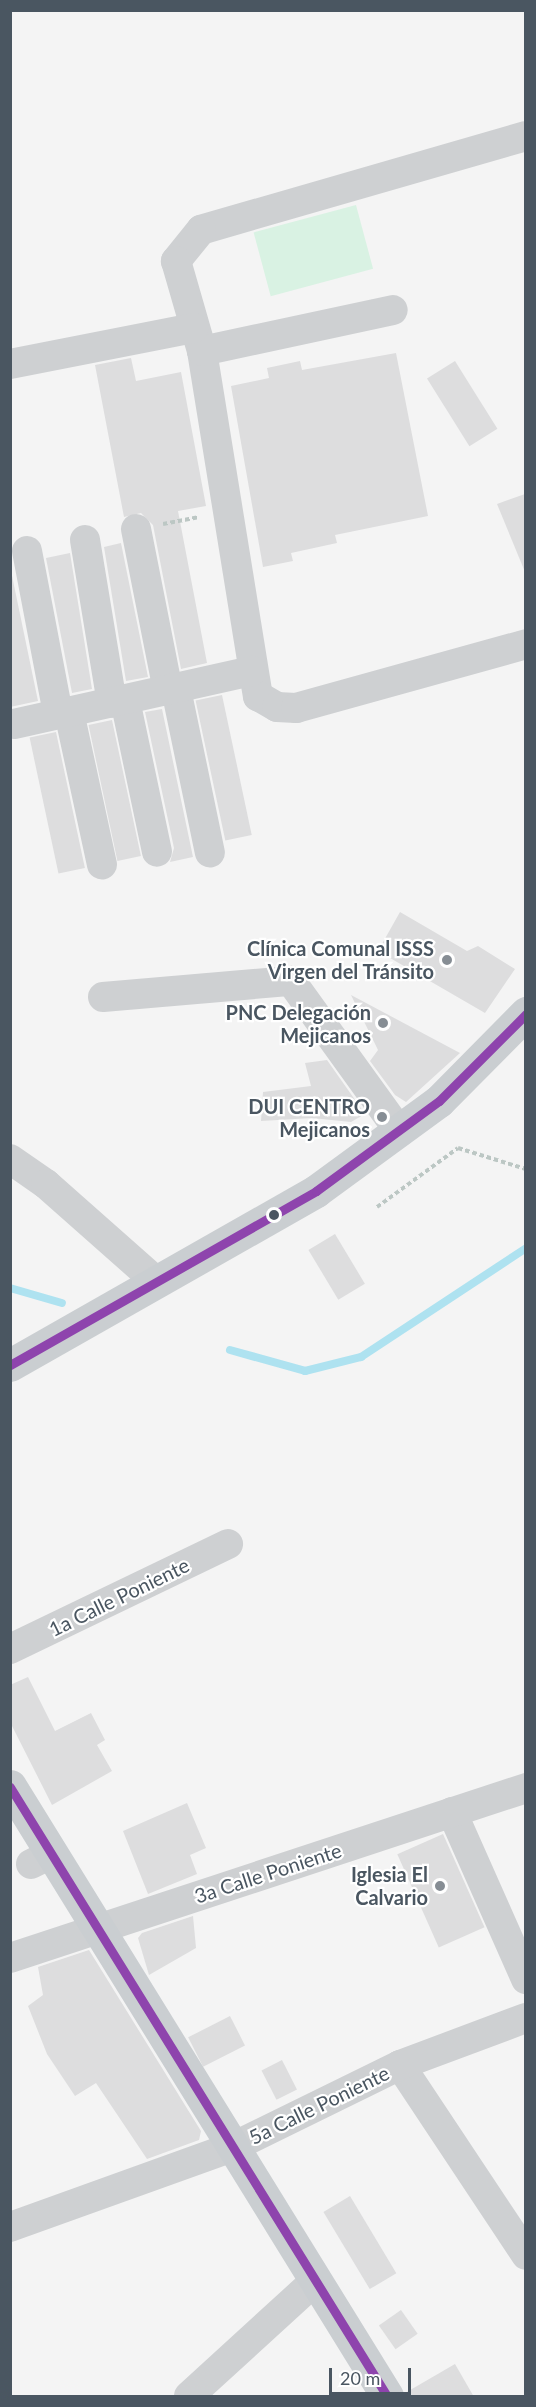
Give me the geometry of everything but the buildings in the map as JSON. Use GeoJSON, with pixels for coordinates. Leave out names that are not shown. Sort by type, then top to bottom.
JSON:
{"type":"FeatureCollection","features":[{"type":"Feature","properties":{"kind":"main road"},"geometry":{"type":"LineString","coordinates":[[10,1365],[158,1283],[315,1191],[400,1132],[476,1068],[525,1013]]}},
{"type":"Feature","properties":{"kind":"main road"},"geometry":{"type":"LineString","coordinates":[[10,1786],[41,1859],[98,1928],[235,2146],[387,2397]]}},
{"type":"Feature","properties":{"kind":"street"},"geometry":{"type":"LineString","coordinates":[[525,136],[201,230],[176,261],[198,340],[258,696],[277,707],[296,708],[525,644]]}},
{"type":"Feature","properties":{"kind":"street"},"geometry":{"type":"LineString","coordinates":[[10,364],[198,340],[393,310]]}},
{"type":"Feature","properties":{"kind":"street"},"geometry":{"type":"LineString","coordinates":[[136,529],[210,853]]}},
{"type":"Feature","properties":{"kind":"street"},"geometry":{"type":"LineString","coordinates":[[85,540],[119,701],[156,852]]}},
{"type":"Feature","properties":{"kind":"street"},"geometry":{"type":"LineString","coordinates":[[27,551],[102,864]]}},
{"type":"Feature","properties":{"kind":"street"},"geometry":{"type":"LineString","coordinates":[[14,724],[252,671]]}},
{"type":"Feature","properties":{"kind":"street"},"geometry":{"type":"LineString","coordinates":[[103,997],[291,981],[400,1132]]}},
{"type":"Feature","properties":{"kind":"street"},"geometry":{"type":"LineString","coordinates":[[10,1159],[46,1184],[158,1283]]}},
{"type":"Feature","properties":{"kind":"street","name":"1a Calle Poniente"},"geometry":{"type":"LineString","coordinates":[[10,1649],[228,1544]]}},
{"type":"Feature","properties":{"kind":"street","name":"3a Calle Poniente"},"geometry":{"type":"LineString","coordinates":[[10,1958],[525,1788]]}},
{"type":"Feature","properties":{"kind":"street"},"geometry":{"type":"LineString","coordinates":[[452,1812],[525,1978]]}},
{"type":"Feature","properties":{"kind":"street","name":"5a Calle Poniente"},"geometry":{"type":"LineString","coordinates":[[10,2227],[235,2146],[400,2065],[525,2018]]}},
{"type":"Feature","properties":{"kind":"street"},"geometry":{"type":"LineString","coordinates":[[400,2065],[525,2255]]}},
{"type":"Feature","properties":{"kind":"street"},"geometry":{"type":"LineString","coordinates":[[189,2397],[315,2281]]}},
{"type":"Feature","properties":{"kind":"path"},"geometry":{"type":"LineString","coordinates":[[377,1207],[458,1148],[525,1169]]}},
{"type":"Feature","properties":{"kind":"green space"},"geometry":{"type":"Polygon","coordinates":[[[356,205],[373,269],[271,296],[254,232],[356,205]]]}},
{"type":"Feature","properties":{"kind":"waterway"},"geometry":{"type":"LineString","coordinates":[[230,1350],[305,1371],[361,1357],[526,1248]]}},
{"type":"Feature","properties":{"kind":"waterway"},"geometry":{"type":"LineString","coordinates":[[10,1288],[62,1303]]}},
{"type":"Feature","properties":{"kind":"transit line"},"geometry":{"type":"LineString","coordinates":[[10,1365],[316,1191],[439,1101],[526,1014]]}},
{"type":"Feature","properties":{"kind":"transit line"},"geometry":{"type":"LineString","coordinates":[[10,1787],[387,2396]]}},
{"type":"Feature","properties":{"kind":"place","name":"Clínica Comunal ISSS Virgen del Tránsito"},"geometry":{"type":"Point","coordinates":[447,960]}},
{"type":"Feature","properties":{"kind":"place","name":"PNC Delegación Mejicanos"},"geometry":{"type":"Point","coordinates":[383,1023]}},
{"type":"Feature","properties":{"kind":"place","name":"DUI CENTRO Mejicanos"},"geometry":{"type":"Point","coordinates":[382,1117]}},
{"type":"Feature","properties":{"kind":"place","name":"Iglesia El Calvario"},"geometry":{"type":"Point","coordinates":[440,1886]}}]}
